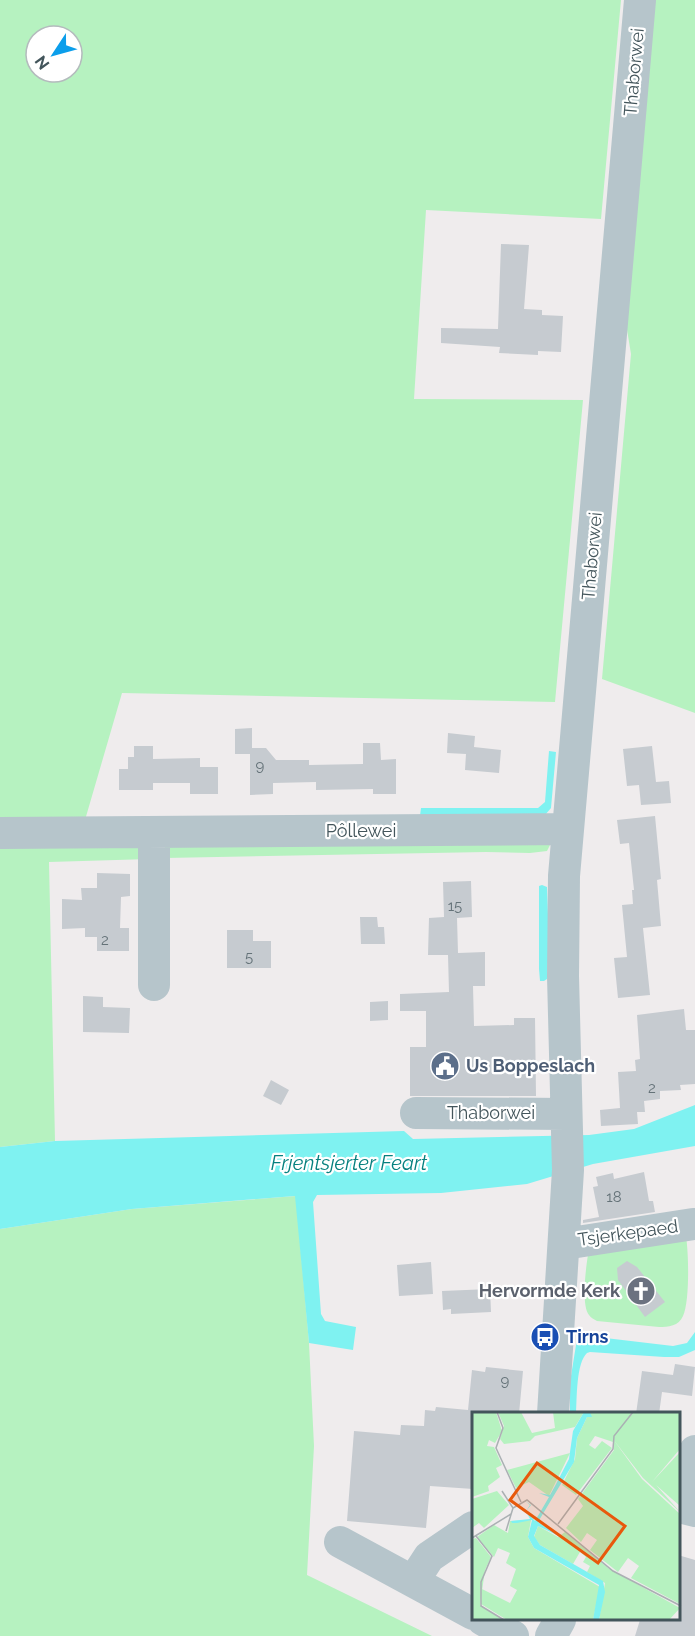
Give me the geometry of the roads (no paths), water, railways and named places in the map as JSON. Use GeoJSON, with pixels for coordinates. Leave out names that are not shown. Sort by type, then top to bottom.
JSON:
{"type":"FeatureCollection","features":[{"type":"Feature","properties":{"kind":"street","name":"Thaborwei"},"geometry":{"type":"LineString","coordinates":[[553,1412],[568,1170],[563,976],[564,876],[640,0]]}},
{"type":"Feature","properties":{"kind":"street","name":"Pôllewei"},"geometry":{"type":"LineString","coordinates":[[0,833],[567,829]]}},
{"type":"Feature","properties":{"kind":"street"},"geometry":{"type":"LineString","coordinates":[[154,832],[154,986]]}},
{"type":"Feature","properties":{"kind":"street","name":"Thaborwei"},"geometry":{"type":"LineString","coordinates":[[416,1113],[566,1124]]}},
{"type":"Feature","properties":{"kind":"street","name":"Tsjerkepaed"},"geometry":{"type":"LineString","coordinates":[[564,1241],[577,1242],[693,1224]]}},
{"type":"Feature","properties":{"kind":"street"},"geometry":{"type":"LineString","coordinates":[[680,1500],[695,1451]]}},
{"type":"Feature","properties":{"kind":"street"},"geometry":{"type":"LineString","coordinates":[[680,1507],[695,1511]]}},
{"type":"Feature","properties":{"kind":"street"},"geometry":{"type":"LineString","coordinates":[[414,1580],[429,1557],[472,1528]]}},
{"type":"Feature","properties":{"kind":"street"},"geometry":{"type":"LineString","coordinates":[[340,1542],[472,1613]]}},
{"type":"Feature","properties":{"kind":"street"},"geometry":{"type":"LineString","coordinates":[[485,1621],[513,1636]]}},
{"type":"Feature","properties":{"kind":"street"},"geometry":{"type":"LineString","coordinates":[[551,1636],[559,1621]]}},
{"type":"Feature","properties":{"kind":"water"},"geometry":{"type":"Polygon","coordinates":[[[549,751],[556,752],[551,808],[545,815],[420,816],[421,808],[538,808],[545,802],[549,751]]]}},
{"type":"Feature","properties":{"kind":"water"},"geometry":{"type":"Polygon","coordinates":[[[539,886],[547,887],[549,941],[547,979],[540,981],[539,886]]]}},
{"type":"Feature","properties":{"kind":"water","name":"Frjentsjerter Feart"},"geometry":{"type":"Polygon","coordinates":[[[695,1105],[695,1146],[593,1164],[527,1184],[441,1193],[317,1195],[313,1202],[321,1314],[325,1321],[356,1327],[353,1350],[309,1343],[295,1196],[132,1209],[0,1229],[0,1147],[55,1141],[404,1131],[413,1139],[589,1135],[634,1129],[695,1105]]]}},
{"type":"Feature","properties":{"kind":"water"},"geometry":{"type":"Polygon","coordinates":[[[695,1332],[695,1350],[679,1357],[587,1353],[583,1358],[579,1373],[576,1412],[570,1412],[570,1382],[577,1339],[580,1335],[673,1346],[687,1343],[695,1332]]]}},
{"type":"Feature","properties":{"kind":"place","name":"Us Boppeslach"},"geometry":{"type":"Point","coordinates":[445,1066]}},
{"type":"Feature","properties":{"kind":"place","name":"Hervormde Kerk"},"geometry":{"type":"Point","coordinates":[641,1291]}},
{"type":"Feature","properties":{"kind":"place","name":"Tirns"},"geometry":{"type":"Point","coordinates":[545,1337]}}]}
